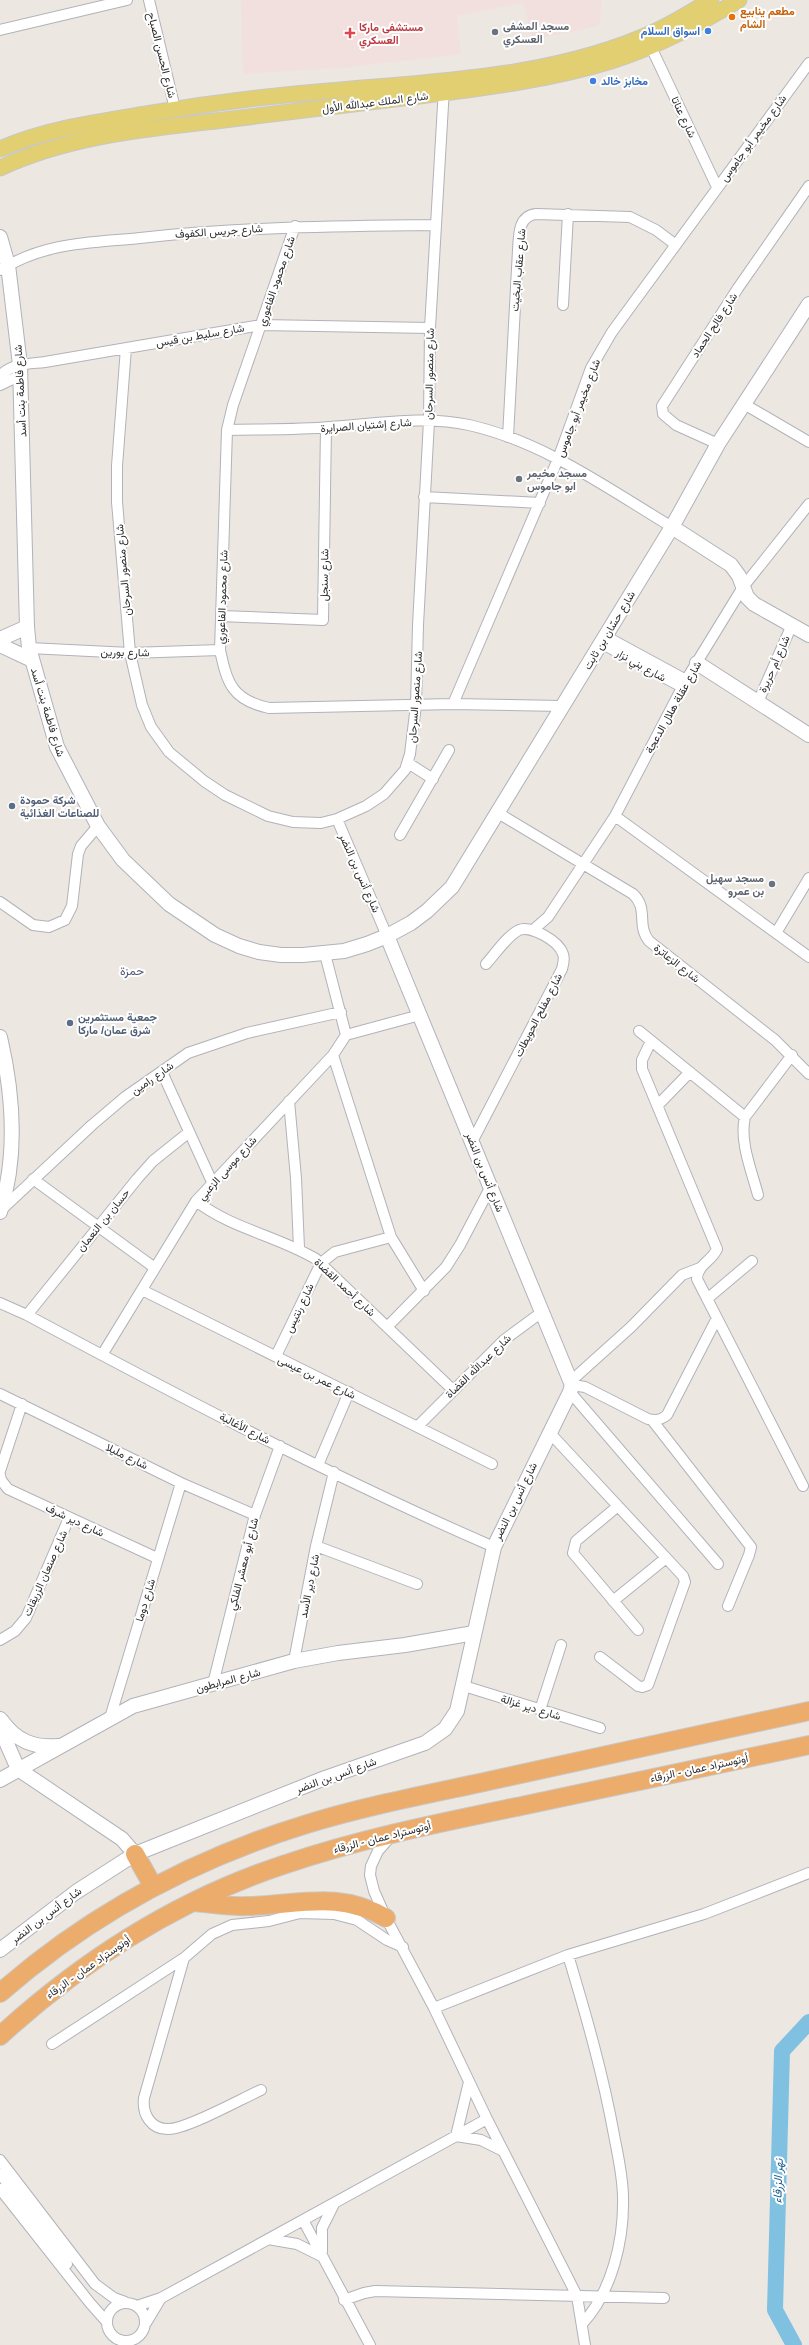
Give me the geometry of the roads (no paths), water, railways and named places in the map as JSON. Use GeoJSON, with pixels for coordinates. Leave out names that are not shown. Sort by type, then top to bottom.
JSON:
{"type":"FeatureCollection","features":[{"type":"Feature","properties":{"kind":"highway"},"geometry":{"type":"LineString","coordinates":[[3,1984],[75,1933],[153,1886],[191,1867],[258,1840],[348,1812],[809,1711]]}},
{"type":"Feature","properties":{"kind":"highway","name":"أوتوستراد عمان - الزرقاء"},"geometry":{"type":"LineString","coordinates":[[0,2036],[60,1985],[99,1956],[130,1936],[221,1889],[281,1865],[394,1833],[809,1745]]}},
{"type":"Feature","properties":{"kind":"highway"},"geometry":{"type":"LineString","coordinates":[[135,1854],[153,1886]]}},
{"type":"Feature","properties":{"kind":"highway"},"geometry":{"type":"LineString","coordinates":[[195,1902],[246,1906],[335,1900],[362,1906],[386,1918]]}},
{"type":"Feature","properties":{"kind":"main road","name":"شارع الملك عبدالله الأول"},"geometry":{"type":"LineString","coordinates":[[0,149],[24,139],[58,131],[175,109],[321,91],[444,87],[535,67],[610,48],[656,31],[711,0]]}},
{"type":"Feature","properties":{"kind":"main road","name":"شارع الملك عبدالله الأول"},"geometry":{"type":"LineString","coordinates":[[1,169],[60,146],[128,131],[582,68],[612,61],[651,46],[713,16],[739,0]]}},
{"type":"Feature","properties":{"kind":"street"},"geometry":{"type":"LineString","coordinates":[[0,30],[127,0]]}},
{"type":"Feature","properties":{"kind":"street","name":"شارع الحسن الصباح"},"geometry":{"type":"LineString","coordinates":[[149,0],[175,109]]}},
{"type":"Feature","properties":{"kind":"street","name":"شارع عناتا"},"geometry":{"type":"LineString","coordinates":[[651,46],[717,187]]}},
{"type":"Feature","properties":{"kind":"street","name":"شارع مخيمر أبو جاموس"},"geometry":{"type":"LineString","coordinates":[[453,704],[558,460],[597,356],[612,332],[809,63]]}},
{"type":"Feature","properties":{"kind":"street","name":"شارع منصور السرحان"},"geometry":{"type":"LineString","coordinates":[[126,348],[118,450],[117,502],[130,653],[142,705],[151,727],[169,752],[204,781],[256,811],[281,820],[321,823],[337,820],[366,806],[384,794],[400,777],[408,763],[416,705],[424,497],[429,421],[430,328],[444,87]]}},
{"type":"Feature","properties":{"kind":"street","name":"شارع فالح الحماد"},"geometry":{"type":"LineString","coordinates":[[718,444],[676,425],[663,414],[662,406],[738,288],[809,186]]}},
{"type":"Feature","properties":{"kind":"street"},"geometry":{"type":"LineString","coordinates":[[563,305],[568,214]]}},
{"type":"Feature","properties":{"kind":"street","name":"شارع عقاب البخيت"},"geometry":{"type":"LineString","coordinates":[[508,437],[521,226],[528,215],[568,214],[630,217],[650,227],[676,245]]}},
{"type":"Feature","properties":{"kind":"street","name":"شارع جريس الكفوف"},"geometry":{"type":"LineString","coordinates":[[4,267],[38,251],[62,246],[196,232],[295,226],[436,225]]}},
{"type":"Feature","properties":{"kind":"street","name":"شارع محمود الفاعوري"},"geometry":{"type":"LineString","coordinates":[[295,226],[233,405],[227,430],[220,650],[229,685],[245,700],[256,705],[269,708],[453,704],[562,706]]}},
{"type":"Feature","properties":{"kind":"street","name":"شارع فاطمة بنت أسد"},"geometry":{"type":"LineString","coordinates":[[0,237],[20,370],[27,627],[31,654],[57,747],[98,826],[123,860],[142,880],[169,904],[215,936],[238,946],[259,952],[281,955],[325,954],[359,946],[388,936]]}},
{"type":"Feature","properties":{"kind":"street","name":"شارع حسّان بن ثابت"},"geometry":{"type":"LineString","coordinates":[[388,936],[427,911],[452,887],[672,527],[718,444],[809,304]]}},
{"type":"Feature","properties":{"kind":"street","name":"شارع سليط بن قيس"},"geometry":{"type":"LineString","coordinates":[[20,370],[126,348],[261,324],[430,328]]}},
{"type":"Feature","properties":{"kind":"street"},"geometry":{"type":"LineString","coordinates":[[0,376],[7,369],[20,370]]}},
{"type":"Feature","properties":{"kind":"street"},"geometry":{"type":"LineString","coordinates":[[0,385],[20,370]]}},
{"type":"Feature","properties":{"kind":"street"},"geometry":{"type":"LineString","coordinates":[[744,404],[809,442]]}},
{"type":"Feature","properties":{"kind":"street","name":"شارع إشتيان الصرايرة"},"geometry":{"type":"LineString","coordinates":[[227,430],[326,428],[429,421],[468,425],[508,437],[558,460],[672,527]]}},
{"type":"Feature","properties":{"kind":"street","name":"شارع سنجل"},"geometry":{"type":"LineString","coordinates":[[221,616],[323,620],[326,428]]}},
{"type":"Feature","properties":{"kind":"street"},"geometry":{"type":"LineString","coordinates":[[424,497],[540,503]]}},
{"type":"Feature","properties":{"kind":"street","name":"شارع عقلة هلال الدعجة"},"geometry":{"type":"LineString","coordinates":[[533,930],[548,917],[615,816],[684,684],[740,592],[809,504]]}},
{"type":"Feature","properties":{"kind":"street"},"geometry":{"type":"LineString","coordinates":[[672,527],[725,562],[740,592],[754,604],[801,633]]}},
{"type":"Feature","properties":{"kind":"street"},"geometry":{"type":"LineString","coordinates":[[0,640],[27,627]]}},
{"type":"Feature","properties":{"kind":"street","name":"شارع أم حريرة"},"geometry":{"type":"LineString","coordinates":[[758,702],[801,633]]}},
{"type":"Feature","properties":{"kind":"street","name":"شارع بني نزار"},"geometry":{"type":"LineString","coordinates":[[603,639],[684,684]]}},
{"type":"Feature","properties":{"kind":"street"},"geometry":{"type":"LineString","coordinates":[[0,644],[31,654]]}},
{"type":"Feature","properties":{"kind":"street","name":"شارع بورين"},"geometry":{"type":"LineString","coordinates":[[31,654],[220,650]]}},
{"type":"Feature","properties":{"kind":"street"},"geometry":{"type":"LineString","coordinates":[[697,663],[809,735]]}},
{"type":"Feature","properties":{"kind":"street"},"geometry":{"type":"LineString","coordinates":[[400,835],[449,750]]}},
{"type":"Feature","properties":{"kind":"street"},"geometry":{"type":"LineString","coordinates":[[408,763],[433,779]]}},
{"type":"Feature","properties":{"kind":"street","name":"شارع الزعاترة"},"geometry":{"type":"LineString","coordinates":[[498,813],[633,894],[639,900],[643,909],[644,935],[649,941],[792,1055],[809,1074]]}},
{"type":"Feature","properties":{"kind":"street"},"geometry":{"type":"LineString","coordinates":[[615,816],[809,957]]}},
{"type":"Feature","properties":{"kind":"street","name":"شارع أنس بن النضر"},"geometry":{"type":"LineString","coordinates":[[0,1950],[76,1892],[135,1854],[325,1778],[425,1743],[445,1729],[453,1720],[464,1686],[474,1633],[494,1547],[571,1386],[491,1186],[388,936],[337,820]]}},
{"type":"Feature","properties":{"kind":"street"},"geometry":{"type":"LineString","coordinates":[[0,902],[33,925],[50,926],[65,920],[72,906],[78,854],[81,846],[98,826]]}},
{"type":"Feature","properties":{"kind":"street"},"geometry":{"type":"LineString","coordinates":[[776,933],[806,891],[809,878]]}},
{"type":"Feature","properties":{"kind":"street"},"geometry":{"type":"LineString","coordinates":[[547,939],[548,917]]}},
{"type":"Feature","properties":{"kind":"street"},"geometry":{"type":"LineString","coordinates":[[486,964],[518,931],[533,930]]}},
{"type":"Feature","properties":{"kind":"street","name":"شارع مفلح الحويطات"},"geometry":{"type":"LineString","coordinates":[[472,1142],[562,969],[564,959],[561,950],[533,930]]}},
{"type":"Feature","properties":{"kind":"street"},"geometry":{"type":"LineString","coordinates":[[325,954],[346,1035],[420,1015]]}},
{"type":"Feature","properties":{"kind":"street","name":"شارع رامين"},"geometry":{"type":"LineString","coordinates":[[0,1211],[33,1179],[125,1097],[188,1053],[247,1033],[341,1012]]}},
{"type":"Feature","properties":{"kind":"street"},"geometry":{"type":"LineString","coordinates":[[639,1031],[745,1117]]}},
{"type":"Feature","properties":{"kind":"street","name":"شارع موسى الزعبي"},"geometry":{"type":"LineString","coordinates":[[102,1355],[196,1201],[212,1182],[333,1055],[346,1035]]}},
{"type":"Feature","properties":{"kind":"street"},"geometry":{"type":"LineString","coordinates":[[0,1037],[10,1091],[11,1140],[7,1184],[0,1211]]}},
{"type":"Feature","properties":{"kind":"street"},"geometry":{"type":"LineString","coordinates":[[571,1386],[682,1275],[700,1268],[714,1257],[716,1248],[715,1241],[642,1064],[651,1041]]}},
{"type":"Feature","properties":{"kind":"street"},"geometry":{"type":"LineString","coordinates":[[333,1055],[391,1236],[424,1291]]}},
{"type":"Feature","properties":{"kind":"street"},"geometry":{"type":"LineString","coordinates":[[758,1195],[747,1153],[744,1125],[745,1117],[792,1055]]}},
{"type":"Feature","properties":{"kind":"street"},"geometry":{"type":"LineString","coordinates":[[162,1072],[212,1182]]}},
{"type":"Feature","properties":{"kind":"street"},"geometry":{"type":"LineString","coordinates":[[658,1105],[690,1072]]}},
{"type":"Feature","properties":{"kind":"street"},"geometry":{"type":"LineString","coordinates":[[289,1101],[296,1178],[299,1248]]}},
{"type":"Feature","properties":{"kind":"street","name":"حسان بن النعمان"},"geometry":{"type":"LineString","coordinates":[[27,1315],[98,1226],[153,1161],[188,1132]]}},
{"type":"Feature","properties":{"kind":"street"},"geometry":{"type":"LineString","coordinates":[[33,1179],[155,1268]]}},
{"type":"Feature","properties":{"kind":"street"},"geometry":{"type":"LineString","coordinates":[[387,1327],[424,1291],[457,1252],[491,1186]]}},
{"type":"Feature","properties":{"kind":"street","name":"شارع أحمد القضاة"},"geometry":{"type":"LineString","coordinates":[[196,1201],[210,1212],[231,1222],[299,1248],[321,1263],[453,1390]]}},
{"type":"Feature","properties":{"kind":"street","name":"شارع رنتيس"},"geometry":{"type":"LineString","coordinates":[[276,1356],[321,1263],[335,1252],[391,1236]]}},
{"type":"Feature","properties":{"kind":"street"},"geometry":{"type":"LineString","coordinates":[[707,1299],[752,1261]]}},
{"type":"Feature","properties":{"kind":"street"},"geometry":{"type":"LineString","coordinates":[[700,1268],[697,1279],[803,1486]]}},
{"type":"Feature","properties":{"kind":"street","name":"شارع عمر بن عيسى"},"geometry":{"type":"LineString","coordinates":[[142,1290],[492,1464]]}},
{"type":"Feature","properties":{"kind":"street","name":"شارع الأغالبة"},"geometry":{"type":"LineString","coordinates":[[0,1303],[27,1315],[318,1465],[418,1514],[494,1547]]}},
{"type":"Feature","properties":{"kind":"street","name":"شارع عبدالله القضاة"},"geometry":{"type":"LineString","coordinates":[[418,1426],[453,1390],[512,1334],[542,1312]]}},
{"type":"Feature","properties":{"kind":"street"},"geometry":{"type":"LineString","coordinates":[[652,1420],[658,1420],[667,1415],[717,1318]]}},
{"type":"Feature","properties":{"kind":"street"},"geometry":{"type":"LineString","coordinates":[[571,1386],[585,1387],[652,1420],[751,1547],[728,1606]]}},
{"type":"Feature","properties":{"kind":"street"},"geometry":{"type":"LineString","coordinates":[[571,1386],[718,1564]]}},
{"type":"Feature","properties":{"kind":"street"},"geometry":{"type":"LineString","coordinates":[[318,1465],[349,1392]]}},
{"type":"Feature","properties":{"kind":"street","name":"شارع مليلا"},"geometry":{"type":"LineString","coordinates":[[0,1394],[181,1483],[255,1516]]}},
{"type":"Feature","properties":{"kind":"street"},"geometry":{"type":"LineString","coordinates":[[0,1471],[22,1404]]}},
{"type":"Feature","properties":{"kind":"street"},"geometry":{"type":"LineString","coordinates":[[549,1432],[683,1576],[685,1586],[648,1685],[642,1687],[638,1686],[600,1657]]}},
{"type":"Feature","properties":{"kind":"street","name":"شارع أبو معشر الفلكي"},"geometry":{"type":"LineString","coordinates":[[213,1684],[255,1516],[280,1446]]}},
{"type":"Feature","properties":{"kind":"street"},"geometry":{"type":"LineString","coordinates":[[316,1546],[334,1472]]}},
{"type":"Feature","properties":{"kind":"street","name":"شارع دير شرف"},"geometry":{"type":"LineString","coordinates":[[0,1474],[1,1480],[8,1489],[157,1558]]}},
{"type":"Feature","properties":{"kind":"street","name":"شارع دوما"},"geometry":{"type":"LineString","coordinates":[[110,1718],[157,1558],[181,1483]]}},
{"type":"Feature","properties":{"kind":"street"},"geometry":{"type":"LineString","coordinates":[[618,1506],[576,1541],[573,1549],[574,1556],[638,1630]]}},
{"type":"Feature","properties":{"kind":"street","name":"شارع صنعان الزريقات"},"geometry":{"type":"LineString","coordinates":[[0,1640],[16,1631],[26,1618],[69,1518]]}},
{"type":"Feature","properties":{"kind":"street","name":"شارع دير الأسد"},"geometry":{"type":"LineString","coordinates":[[294,1661],[316,1546],[417,1584]]}},
{"type":"Feature","properties":{"kind":"street"},"geometry":{"type":"LineString","coordinates":[[613,1601],[666,1558]]}},
{"type":"Feature","properties":{"kind":"street","name":"شارع المرابطون"},"geometry":{"type":"LineString","coordinates":[[0,1780],[133,1706],[294,1661],[338,1653],[405,1645],[474,1633]]}},
{"type":"Feature","properties":{"kind":"street"},"geometry":{"type":"LineString","coordinates":[[540,1710],[561,1645]]}},
{"type":"Feature","properties":{"kind":"street","name":"شارع دير غزالة"},"geometry":{"type":"LineString","coordinates":[[464,1686],[600,1728]]}},
{"type":"Feature","properties":{"kind":"street"},"geometry":{"type":"LineString","coordinates":[[0,1719],[4,1736],[18,1769],[122,1839],[135,1854]]}},
{"type":"Feature","properties":{"kind":"street"},"geometry":{"type":"LineString","coordinates":[[0,1719],[8,1730],[19,1739],[32,1745],[46,1747],[60,1746]]}},
{"type":"Feature","properties":{"kind":"street"},"geometry":{"type":"LineString","coordinates":[[394,1833],[374,1858],[370,1874],[374,1891],[386,1918],[403,1947],[434,2008],[469,2082],[577,2296],[583,2323],[585,2345]]}},
{"type":"Feature","properties":{"kind":"street"},"geometry":{"type":"LineString","coordinates":[[434,2008],[568,1955],[704,1914],[809,1873]]}},
{"type":"Feature","properties":{"kind":"street"},"geometry":{"type":"LineString","coordinates":[[52,2044],[184,1958],[208,1937],[223,1928],[269,1921],[300,1913],[327,1913],[349,1917],[365,1924],[387,1940],[403,1947]]}},
{"type":"Feature","properties":{"kind":"street"},"geometry":{"type":"LineString","coordinates":[[568,1955],[598,2063],[621,2172],[623,2198],[622,2223],[618,2248],[602,2297],[594,2312],[583,2323]]}},
{"type":"Feature","properties":{"kind":"street"},"geometry":{"type":"LineString","coordinates":[[184,1958],[144,2098],[144,2111],[147,2117],[156,2126],[175,2129],[261,2090]]}},
{"type":"Feature","properties":{"kind":"street"},"geometry":{"type":"LineString","coordinates":[[456,2136],[469,2082]]}},
{"type":"Feature","properties":{"kind":"street"},"geometry":{"type":"LineString","coordinates":[[137,2306],[161,2298],[487,2118]]}},
{"type":"Feature","properties":{"kind":"street"},"geometry":{"type":"LineString","coordinates":[[456,2136],[481,2140],[504,2152]]}},
{"type":"Feature","properties":{"kind":"street"},"geometry":{"type":"LineString","coordinates":[[0,2160],[9,2169],[95,2284],[104,2292]]}},
{"type":"Feature","properties":{"kind":"street"},"geometry":{"type":"LineString","coordinates":[[0,2174],[55,2243],[90,2298],[94,2308]]}},
{"type":"Feature","properties":{"kind":"street"},"geometry":{"type":"LineString","coordinates":[[0,2189],[94,2308],[106,2321],[112,2335],[118,2339],[138,2342],[146,2323],[161,2298]]}},
{"type":"Feature","properties":{"kind":"street"},"geometry":{"type":"LineString","coordinates":[[323,2257],[322,2228],[325,2219],[335,2202]]}},
{"type":"Feature","properties":{"kind":"street"},"geometry":{"type":"LineString","coordinates":[[303,2220],[344,2300],[370,2345]]}},
{"type":"Feature","properties":{"kind":"street"},"geometry":{"type":"LineString","coordinates":[[268,2239],[297,2244],[323,2257]]}},
{"type":"Feature","properties":{"kind":"street"},"geometry":{"type":"LineString","coordinates":[[55,2243],[86,2282],[93,2288],[137,2306],[145,2316],[146,2323]]}},
{"type":"Feature","properties":{"kind":"street"},"geometry":{"type":"LineString","coordinates":[[344,2300],[374,2291],[664,2298]]}},
{"type":"Feature","properties":{"kind":"street"},"geometry":{"type":"LineString","coordinates":[[106,2321],[111,2309],[125,2302]]}},
{"type":"Feature","properties":{"kind":"waterway","name":"نهر الزرقاء"},"geometry":{"type":"LineString","coordinates":[[794,2345],[775,2310],[782,2051],[809,2022]]}},
{"type":"Feature","properties":{"kind":"place","name":"مطعم ينابيع الشام"},"geometry":{"type":"Point","coordinates":[732,17]}},
{"type":"Feature","properties":{"kind":"place","name":"اسواق السلام"},"geometry":{"type":"Point","coordinates":[708,31]}},
{"type":"Feature","properties":{"kind":"place","name":"مسجد المشفى العسكري"},"geometry":{"type":"Point","coordinates":[495,32]}},
{"type":"Feature","properties":{"kind":"place","name":"مستشفى ماركا العسكري"},"geometry":{"type":"Point","coordinates":[350,33]}},
{"type":"Feature","properties":{"kind":"place","name":"مخابز خالد"},"geometry":{"type":"Point","coordinates":[593,81]}},
{"type":"Feature","properties":{"kind":"place","name":"مسجد مخيمر ابو جاموس"},"geometry":{"type":"Point","coordinates":[519,479]}},
{"type":"Feature","properties":{"kind":"place","name":"شركة حمودة للصناعات الغذائية"},"geometry":{"type":"Point","coordinates":[12,806]}},
{"type":"Feature","properties":{"kind":"place","name":"مسجد سهيل بن عمرو"},"geometry":{"type":"Point","coordinates":[772,884]}},
{"type":"Feature","properties":{"kind":"place","name":"جمعية مستثمرين شرق عمان/ ماركا"},"geometry":{"type":"Point","coordinates":[70,1023]}},
{"type":"Feature","properties":{"kind":"district","name":"حمزة"},"geometry":{"type":"Point","coordinates":[132,971]}}]}
